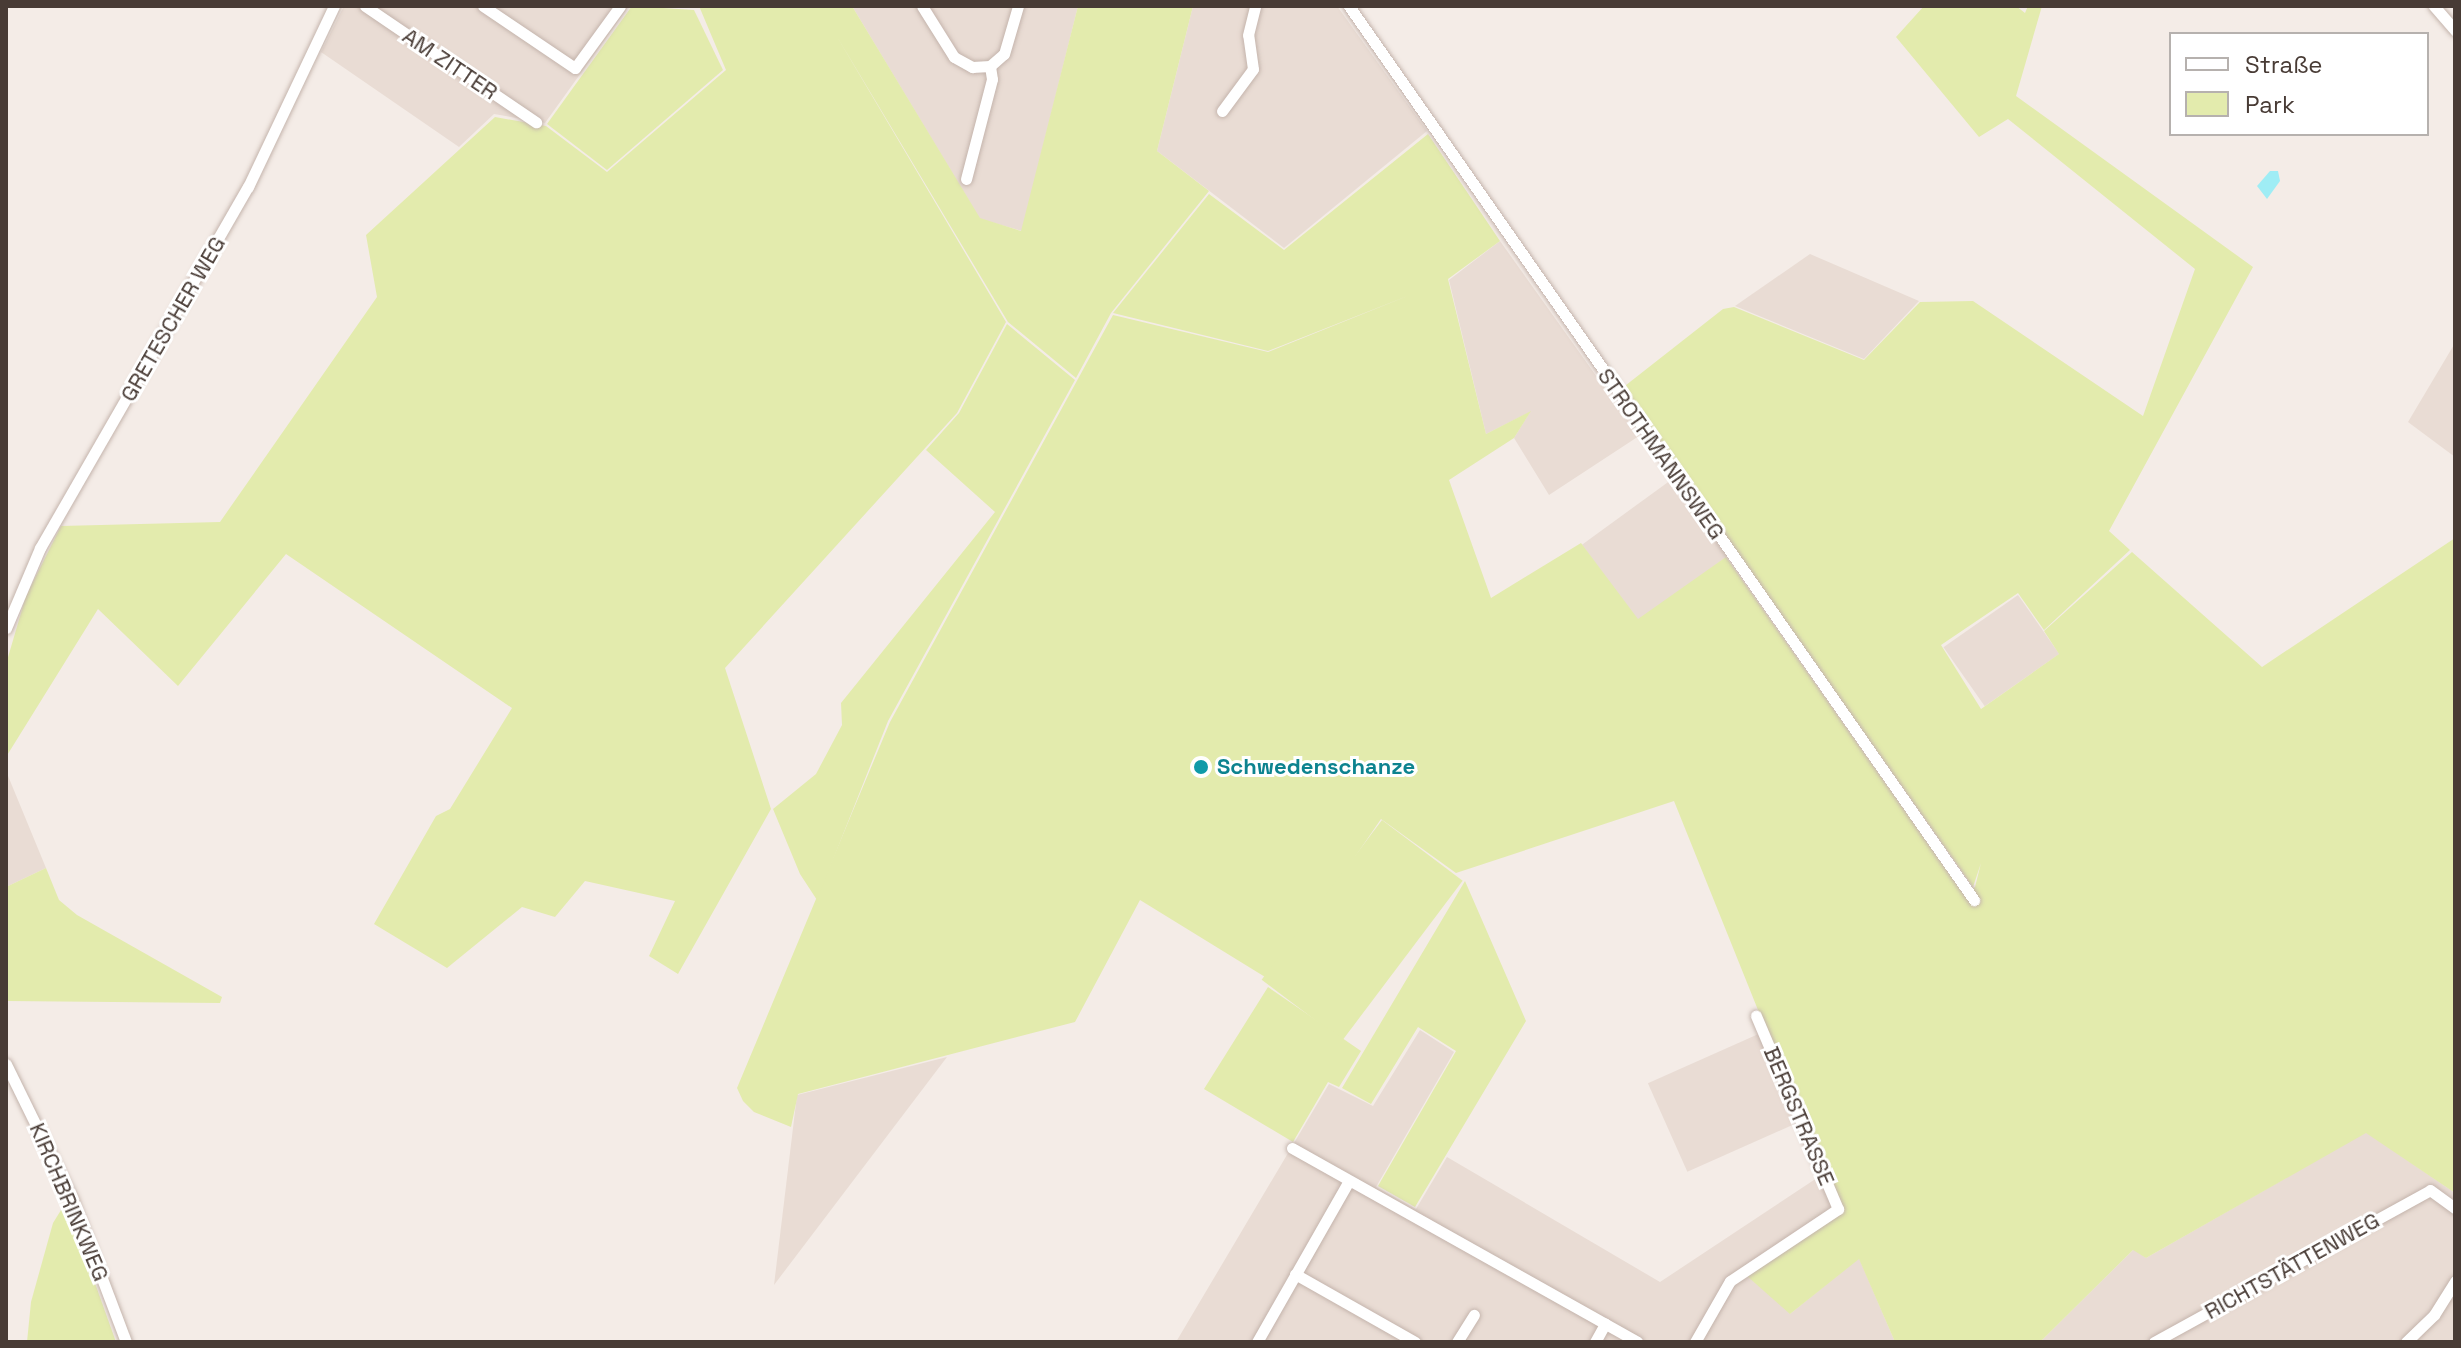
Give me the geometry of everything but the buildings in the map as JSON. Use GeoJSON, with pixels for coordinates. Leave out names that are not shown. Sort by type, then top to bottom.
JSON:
{"type":"FeatureCollection","features":[{"type":"Feature","properties":{"kind":"street","name":"GRETESCHER WEG"},"geometry":{"type":"LineString","coordinates":[[6,628],[40,548],[248,187],[334,6]]}},
{"type":"Feature","properties":{"kind":"street","name":"AM ZITTER"},"geometry":{"type":"LineString","coordinates":[[365,6],[536,122]]}},
{"type":"Feature","properties":{"kind":"street"},"geometry":{"type":"LineString","coordinates":[[483,6],[575,68],[620,6]]}},
{"type":"Feature","properties":{"kind":"street"},"geometry":{"type":"LineString","coordinates":[[922,6],[954,57],[972,67],[990,66],[1004,54],[1018,6]]}},
{"type":"Feature","properties":{"kind":"street"},"geometry":{"type":"LineString","coordinates":[[1222,111],[1253,69],[1248,35],[1255,6]]}},
{"type":"Feature","properties":{"kind":"street","name":"STROTHMANNSWEG"},"geometry":{"type":"LineString","coordinates":[[1349,6],[1974,900]]}},
{"type":"Feature","properties":{"kind":"street"},"geometry":{"type":"LineString","coordinates":[[2434,6],[2455,30]]}},
{"type":"Feature","properties":{"kind":"street"},"geometry":{"type":"LineString","coordinates":[[966,179],[992,79],[990,66]]}},
{"type":"Feature","properties":{"kind":"street","name":"BERGSTRASSE"},"geometry":{"type":"LineString","coordinates":[[1695,1342],[1730,1281],[1838,1209],[1756,1016]]}},
{"type":"Feature","properties":{"kind":"street","name":"KIRCHBRINKWEG"},"geometry":{"type":"LineString","coordinates":[[6,1064],[72,1199],[126,1342]]}},
{"type":"Feature","properties":{"kind":"street"},"geometry":{"type":"LineString","coordinates":[[1292,1148],[1637,1342]]}},
{"type":"Feature","properties":{"kind":"street"},"geometry":{"type":"LineString","coordinates":[[1257,1342],[1349,1181]]}},
{"type":"Feature","properties":{"kind":"street","name":"RICHTSTÄTTENWEG"},"geometry":{"type":"LineString","coordinates":[[2154,1342],[2430,1190],[2455,1208]]}},
{"type":"Feature","properties":{"kind":"street"},"geometry":{"type":"LineString","coordinates":[[1295,1274],[1415,1342]]}},
{"type":"Feature","properties":{"kind":"street"},"geometry":{"type":"LineString","coordinates":[[2406,1342],[2434,1315],[2455,1281]]}},
{"type":"Feature","properties":{"kind":"street"},"geometry":{"type":"LineString","coordinates":[[1457,1342],[1474,1315]]}},
{"type":"Feature","properties":{"kind":"street"},"geometry":{"type":"LineString","coordinates":[[1595,1342],[1605,1324]]}},
{"type":"Feature","properties":{"kind":"shaded area"},"geometry":{"type":"Polygon","coordinates":[[[344,6],[629,6],[545,123],[494,114],[459,147],[321,52],[344,6]]]}},
{"type":"Feature","properties":{"kind":"shaded area"},"geometry":{"type":"Polygon","coordinates":[[[852,6],[1078,6],[1022,231],[980,219],[852,6]]]}},
{"type":"Feature","properties":{"kind":"shaded area"},"geometry":{"type":"Polygon","coordinates":[[[1193,6],[1337,6],[1427,131],[1284,248],[1157,151],[1193,6]]]}},
{"type":"Feature","properties":{"kind":"shaded area"},"geometry":{"type":"Polygon","coordinates":[[[1500,241],[1639,436],[1549,495],[1514,438],[1530,412],[1486,434],[1449,280],[1500,241]]]}},
{"type":"Feature","properties":{"kind":"shaded area"},"geometry":{"type":"Polygon","coordinates":[[[1810,254],[1919,301],[1864,359],[1735,306],[1810,254]]]}},
{"type":"Feature","properties":{"kind":"shaded area"},"geometry":{"type":"Polygon","coordinates":[[[2455,343],[2455,457],[2408,422],[2455,343]]]}},
{"type":"Feature","properties":{"kind":"shaded area"},"geometry":{"type":"Polygon","coordinates":[[[1671,480],[1727,557],[1638,622],[1582,545],[1671,480]]]}},
{"type":"Feature","properties":{"kind":"shaded area"},"geometry":{"type":"Polygon","coordinates":[[[2018,595],[2059,654],[1985,706],[1943,647],[2018,595]]]}},
{"type":"Feature","properties":{"kind":"shaded area"},"geometry":{"type":"Polygon","coordinates":[[[6,771],[46,868],[6,887],[6,771]]]}},
{"type":"Feature","properties":{"kind":"shaded area"},"geometry":{"type":"Polygon","coordinates":[[[1420,1030],[1454,1052],[1376,1187],[1416,1209],[1447,1157],[1660,1282],[1823,1174],[1838,1209],[1790,1314],[1859,1258],[1895,1342],[1176,1342],[1329,1084],[1373,1106],[1420,1030]]]}},
{"type":"Feature","properties":{"kind":"shaded area"},"geometry":{"type":"Polygon","coordinates":[[[1763,1032],[1802,1121],[1687,1172],[1648,1083],[1763,1032]]]}},
{"type":"Feature","properties":{"kind":"shaded area"},"geometry":{"type":"Polygon","coordinates":[[[947,1057],[774,1285],[797,1095],[947,1057]]]}},
{"type":"Feature","properties":{"kind":"shaded area"},"geometry":{"type":"Polygon","coordinates":[[[2366,1132],[2455,1193],[2455,1342],[2040,1342],[2134,1249],[2146,1258],[2366,1132]]]}},
{"type":"Feature","properties":{"kind":"green space"},"geometry":{"type":"Polygon","coordinates":[[[632,6],[694,10],[723,70],[607,170],[547,124],[632,6]]]}},
{"type":"Feature","properties":{"kind":"green space"},"geometry":{"type":"Polygon","coordinates":[[[699,6],[852,6],[980,218],[1021,231],[1078,6],[1193,6],[1157,151],[1209,191],[1111,313],[1076,378],[1008,322],[836,35],[1006,322],[957,413],[725,668],[771,809],[678,974],[649,956],[675,901],[585,881],[555,917],[522,907],[447,968],[374,924],[436,816],[450,809],[512,708],[286,554],[178,686],[98,609],[6,757],[6,664],[26,596],[61,526],[220,522],[377,297],[366,235],[495,117],[546,126],[607,172],[726,70],[699,6]]]}},
{"type":"Feature","properties":{"kind":"green space"},"geometry":{"type":"Polygon","coordinates":[[[1924,6],[2016,6],[2025,13],[2028,6],[2042,6],[2016,96],[2253,267],[2109,531],[2130,550],[2044,630],[2018,593],[1941,645],[1981,709],[2059,654],[2044,631],[2132,552],[2262,667],[2455,538],[2455,1193],[2366,1133],[2146,1258],[2133,1250],[2040,1342],[1895,1342],[1859,1259],[1790,1314],[1747,1276],[1838,1209],[1674,801],[1456,873],[1381,819],[1270,980],[1140,900],[1075,1022],[798,1094],[791,1127],[754,1112],[743,1101],[737,1088],[890,722],[1113,315],[1268,352],[1410,295],[1268,351],[1113,313],[1209,194],[1284,250],[1428,134],[1500,241],[1448,279],[1486,434],[1531,411],[1514,438],[1449,480],[1491,598],[1581,543],[1638,619],[1726,557],[1964,895],[1975,887],[1981,863],[1973,887],[1621,389],[1723,309],[1734,307],[1864,360],[1920,302],[1973,301],[2143,416],[2195,269],[2008,119],[1979,137],[1896,37],[1924,6]]]}},
{"type":"Feature","properties":{"kind":"green space"},"geometry":{"type":"Polygon","coordinates":[[[1007,324],[1075,380],[888,721],[817,900],[800,874],[773,809],[816,774],[842,725],[841,703],[995,512],[926,450],[959,413],[1007,324]]]}},
{"type":"Feature","properties":{"kind":"green space"},"geometry":{"type":"Polygon","coordinates":[[[1382,820],[1463,881],[1342,1041],[1262,980],[1382,820]]]}},
{"type":"Feature","properties":{"kind":"green space"},"geometry":{"type":"Polygon","coordinates":[[[46,868],[59,900],[77,915],[222,997],[220,1003],[6,1001],[6,887],[46,868]]]}},
{"type":"Feature","properties":{"kind":"green space"},"geometry":{"type":"Polygon","coordinates":[[[1465,881],[1526,1021],[1415,1207],[1378,1186],[1456,1051],[1418,1027],[1371,1104],[1342,1088],[1465,881]]]}},
{"type":"Feature","properties":{"kind":"green space"},"geometry":{"type":"Polygon","coordinates":[[[1268,987],[1361,1051],[1339,1087],[1328,1082],[1293,1142],[1204,1089],[1268,987]]]}},
{"type":"Feature","properties":{"kind":"green space"},"geometry":{"type":"Polygon","coordinates":[[[66,1202],[116,1342],[27,1342],[31,1302],[53,1223],[66,1202]]]}},
{"type":"Feature","properties":{"kind":"water"},"geometry":{"type":"Polygon","coordinates":[[[2270,171],[2278,171],[2280,181],[2267,199],[2257,186],[2270,171]]]}},
{"type":"Feature","properties":{"kind":"place","name":"Schwedenschanze"},"geometry":{"type":"Point","coordinates":[1201,767]}}]}
